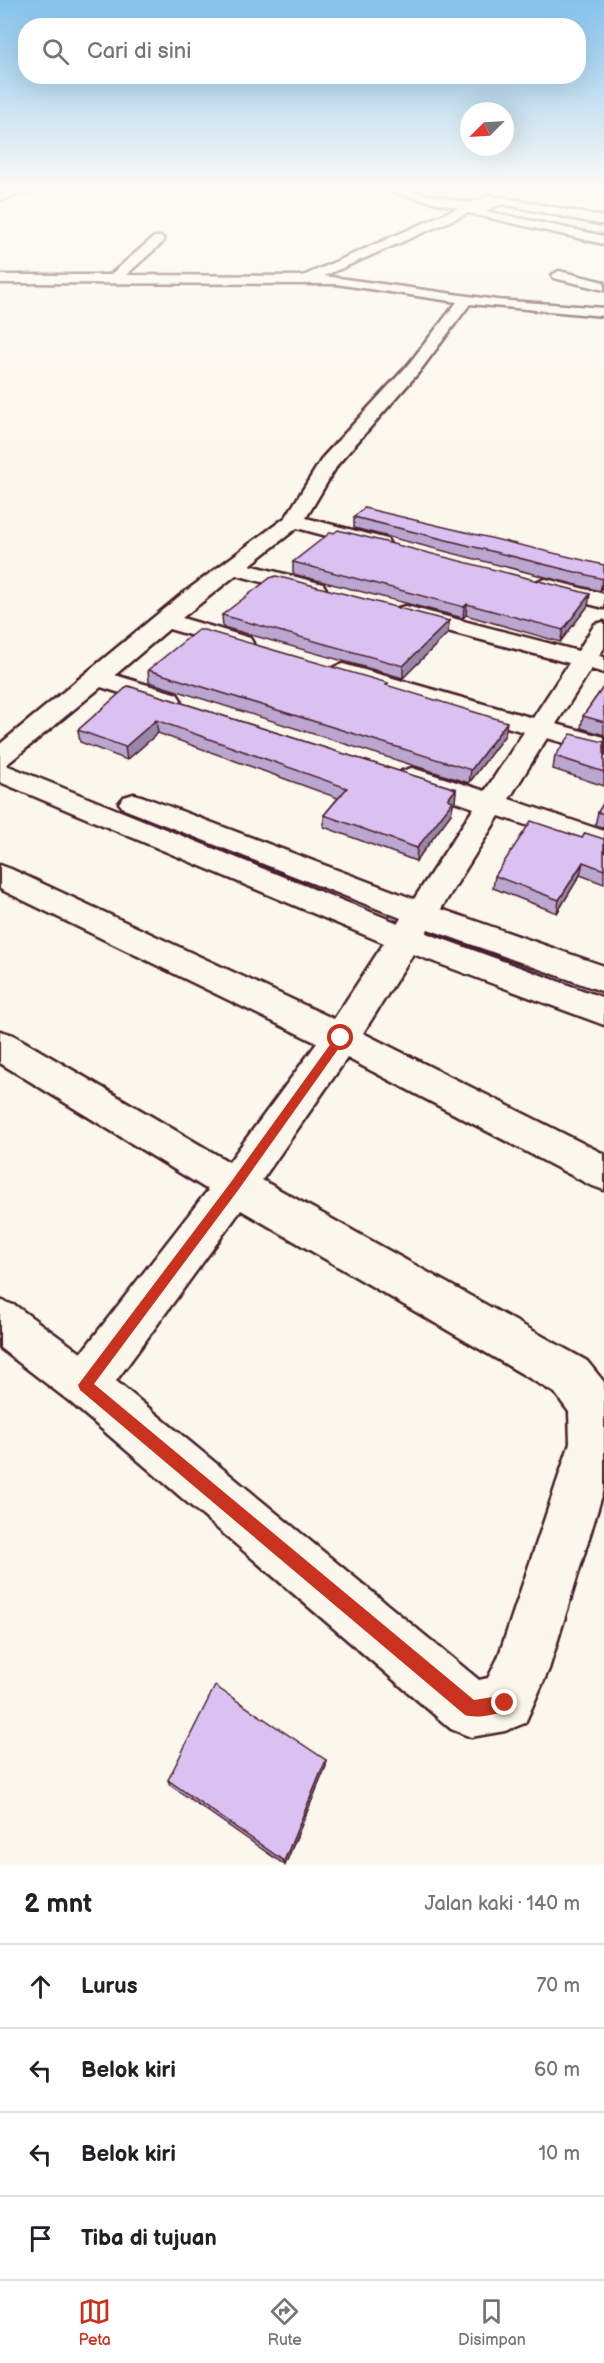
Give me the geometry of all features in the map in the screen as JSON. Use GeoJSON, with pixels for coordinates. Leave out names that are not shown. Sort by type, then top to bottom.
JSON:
{"type":"FeatureCollection","features":[{"type":"Feature","properties":{"kind":"street"},"geometry":{"type":"LineString","coordinates":[[303,280],[310,277]]}},
{"type":"Feature","properties":{"kind":"street"},"geometry":{"type":"LineString","coordinates":[[567,277],[604,286]]}},
{"type":"Feature","properties":{"kind":"street"},"geometry":{"type":"LineString","coordinates":[[0,279],[303,280],[373,284],[545,309],[604,312]]}},
{"type":"Feature","properties":{"kind":"street"},"geometry":{"type":"LineString","coordinates":[[467,299],[413,369],[330,461],[294,521],[165,620],[3,760],[413,926],[604,1012]]}},
{"type":"Feature","properties":{"kind":"street"},"geometry":{"type":"LineString","coordinates":[[294,521],[398,549]]}},
{"type":"Feature","properties":{"kind":"street"},"geometry":{"type":"LineString","coordinates":[[232,567],[333,594]]}},
{"type":"Feature","properties":{"kind":"street"},"geometry":{"type":"LineString","coordinates":[[524,581],[604,601]]}},
{"type":"Feature","properties":{"kind":"street"},"geometry":{"type":"LineString","coordinates":[[390,609],[594,662]]}},
{"type":"Feature","properties":{"kind":"street"},"geometry":{"type":"LineString","coordinates":[[165,620],[268,651]]}},
{"type":"Feature","properties":{"kind":"street"},"geometry":{"type":"LineString","coordinates":[[85,1385],[235,1186],[341,1038],[541,727],[594,662],[604,629]]}},
{"type":"Feature","properties":{"kind":"street"},"geometry":{"type":"LineString","coordinates":[[325,667],[604,746]]}},
{"type":"Feature","properties":{"kind":"street"},"geometry":{"type":"LineString","coordinates":[[97,677],[187,706]]}},
{"type":"Feature","properties":{"kind":"street"},"geometry":{"type":"LineString","coordinates":[[391,770],[604,841]]}},
{"type":"Feature","properties":{"kind":"street"},"geometry":{"type":"LineString","coordinates":[[0,876],[341,1038],[604,1173]]}},
{"type":"Feature","properties":{"kind":"street"},"geometry":{"type":"LineString","coordinates":[[413,926],[604,979]]}},
{"type":"Feature","properties":{"kind":"street"},"geometry":{"type":"LineString","coordinates":[[0,1045],[235,1186],[571,1377],[592,1404],[594,1443],[522,1669],[505,1703],[471,1709],[85,1385],[0,1321]]}},
{"type":"Feature","properties":{"kind":"building"},"geometry":{"type":"Polygon","coordinates":[[[364,508],[604,565],[604,577],[603,579],[354,517],[364,508]]]}},
{"type":"Feature","properties":{"kind":"building"},"geometry":{"type":"Polygon","coordinates":[[[338,530],[590,594],[563,630],[467,604],[464,607],[293,562],[331,532],[338,530]]]}},
{"type":"Feature","properties":{"kind":"building"},"geometry":{"type":"Polygon","coordinates":[[[276,576],[449,621],[403,666],[222,615],[270,578],[276,576]]]}},
{"type":"Feature","properties":{"kind":"building"},"geometry":{"type":"Polygon","coordinates":[[[198,630],[388,683],[386,685],[507,722],[471,770],[148,670],[198,630]]]}},
{"type":"Feature","properties":{"kind":"building"},"geometry":{"type":"Polygon","coordinates":[[[128,686],[456,789],[448,799],[453,801],[417,848],[324,815],[347,788],[156,720],[125,747],[78,730],[128,686]]]}},
{"type":"Feature","properties":{"kind":"building"},"geometry":{"type":"Polygon","coordinates":[[[604,686],[604,722],[583,716],[604,686]]]}},
{"type":"Feature","properties":{"kind":"building"},"geometry":{"type":"Polygon","coordinates":[[[571,734],[604,742],[604,772],[555,756],[571,734]]]}},
{"type":"Feature","properties":{"kind":"building"},"geometry":{"type":"Polygon","coordinates":[[[604,802],[604,814],[598,812],[604,802]]]}},
{"type":"Feature","properties":{"kind":"building"},"geometry":{"type":"Polygon","coordinates":[[[531,821],[582,838],[585,833],[604,839],[604,870],[583,862],[559,900],[495,876],[531,821]]]}},
{"type":"Feature","properties":{"kind":"building"},"geometry":{"type":"Polygon","coordinates":[[[215,1686],[326,1760],[284,1861],[168,1780],[215,1686]]]}},
{"type":"Feature","properties":{"kind":"route"},"geometry":{"type":"LineString","coordinates":[[341,1038],[235,1186],[85,1385],[471,1709],[505,1703]]}}]}
